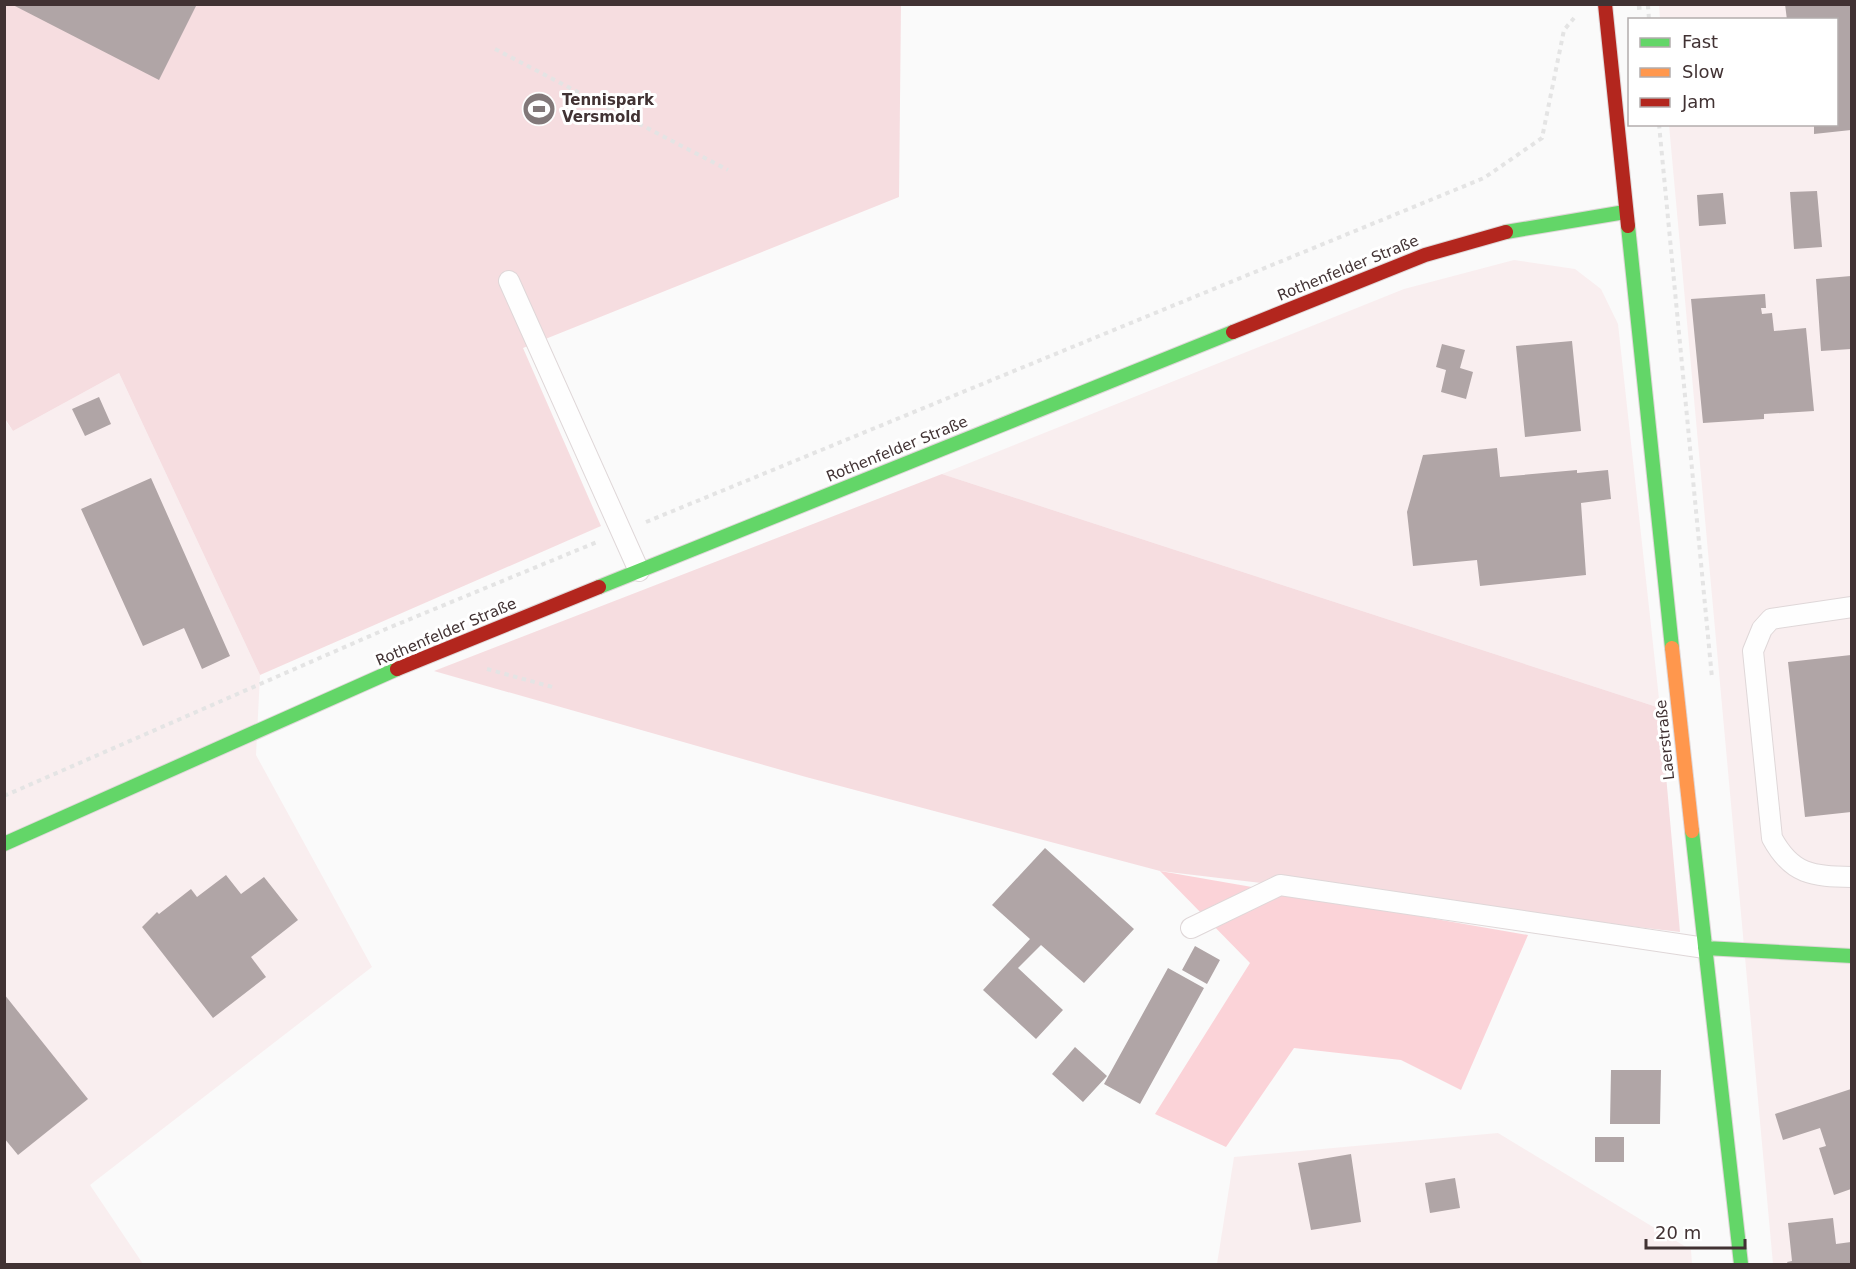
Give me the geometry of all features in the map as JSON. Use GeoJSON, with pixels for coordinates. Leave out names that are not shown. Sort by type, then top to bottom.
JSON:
{"type":"FeatureCollection","features":[{"type":"Feature","properties":{"kind":"street"},"geometry":{"type":"LineString","coordinates":[[1605,8],[1625,212]]}},
{"type":"Feature","properties":{"kind":"street","name":"Rothenfelder Straße"},"geometry":{"type":"LineString","coordinates":[[4,844],[434,654],[1425,255],[1511,231],[1625,212]]}},
{"type":"Feature","properties":{"kind":"street","name":"Laerstraße"},"geometry":{"type":"LineString","coordinates":[[1625,212],[1741,1264]]}},
{"type":"Feature","properties":{"kind":"street"},"geometry":{"type":"LineString","coordinates":[[1705,948],[1851,956]]}},
{"type":"Feature","properties":{"kind":"lane"},"geometry":{"type":"LineString","coordinates":[[509,281],[639,571]]}},
{"type":"Feature","properties":{"kind":"lane"},"geometry":{"type":"LineString","coordinates":[[1851,607],[1771,619],[1762,629],[1753,651],[1772,838],[1783,858],[1801,869],[1819,876],[1851,877]]}},
{"type":"Feature","properties":{"kind":"lane"},"geometry":{"type":"LineString","coordinates":[[1191,928],[1280,885],[1705,948]]}},
{"type":"Feature","properties":{"kind":"path"},"geometry":{"type":"LineString","coordinates":[[4,796],[386,629],[1484,178],[1542,138],[1564,30],[1572,19],[1605,8]]}},
{"type":"Feature","properties":{"kind":"path"},"geometry":{"type":"LineString","coordinates":[[495,49],[728,170]]}},
{"type":"Feature","properties":{"kind":"path"},"geometry":{"type":"LineString","coordinates":[[478,666],[556,688]]}},
{"type":"Feature","properties":{"kind":"shaded area"},"geometry":{"type":"Polygon","coordinates":[[[4,5],[901,5],[899,197],[523,348],[601,526],[260,675],[119,373],[13,431],[5,419],[4,5]]]}},
{"type":"Feature","properties":{"kind":"shaded area"},"geometry":{"type":"Polygon","coordinates":[[[1659,5],[1851,5],[1851,1264],[1773,1264],[1669,126],[1838,126],[1838,18],[1660,18],[1659,5]]]}},
{"type":"Feature","properties":{"kind":"shaded area"},"geometry":{"type":"Polygon","coordinates":[[[1514,260],[1575,269],[1601,289],[1618,324],[1660,708],[942,474],[1404,289],[1514,260]]]}},
{"type":"Feature","properties":{"kind":"shaded area"},"geometry":{"type":"Polygon","coordinates":[[[119,373],[260,675],[256,755],[372,967],[90,1185],[143,1264],[5,1264],[4,419],[13,431],[119,373]]]}},
{"type":"Feature","properties":{"kind":"shaded area"},"geometry":{"type":"Polygon","coordinates":[[[942,474],[1660,708],[1680,932],[1160,871],[806,777],[434,671],[942,474]]]}},
{"type":"Feature","properties":{"kind":"shaded area"},"geometry":{"type":"Polygon","coordinates":[[[1160,871],[1528,935],[1461,1090],[1401,1060],[1294,1048],[1226,1147],[1155,1114],[1250,963],[1160,871]]]}},
{"type":"Feature","properties":{"kind":"shaded area"},"geometry":{"type":"Polygon","coordinates":[[[1498,1133],[1691,1250],[1692,1264],[1217,1264],[1234,1157],[1498,1133]]]}},
{"type":"Feature","properties":{"kind":"building"},"geometry":{"type":"Polygon","coordinates":[[[11,4],[197,4],[159,80],[11,4]]]}},
{"type":"Feature","properties":{"kind":"building"},"geometry":{"type":"Polygon","coordinates":[[[1785,4],[1851,4],[1851,130],[1814,134],[1814,126],[1838,126],[1838,18],[1787,18],[1785,4]]]}},
{"type":"Feature","properties":{"kind":"building"},"geometry":{"type":"Polygon","coordinates":[[[1817,191],[1822,247],[1794,249],[1790,192],[1817,191]]]}},
{"type":"Feature","properties":{"kind":"building"},"geometry":{"type":"Polygon","coordinates":[[[1723,193],[1726,224],[1699,226],[1697,195],[1723,193]]]}},
{"type":"Feature","properties":{"kind":"building"},"geometry":{"type":"Polygon","coordinates":[[[1851,276],[1851,349],[1821,351],[1816,279],[1851,276]]]}},
{"type":"Feature","properties":{"kind":"building"},"geometry":{"type":"Polygon","coordinates":[[[1765,294],[1766,308],[1761,308],[1762,314],[1772,313],[1774,331],[1806,328],[1814,411],[1764,414],[1764,419],[1703,423],[1691,299],[1765,294]]]}},
{"type":"Feature","properties":{"kind":"building"},"geometry":{"type":"Polygon","coordinates":[[[1572,341],[1581,431],[1525,437],[1516,346],[1572,341]]]}},
{"type":"Feature","properties":{"kind":"building"},"geometry":{"type":"Polygon","coordinates":[[[1442,344],[1465,350],[1460,368],[1473,372],[1466,399],[1441,392],[1446,370],[1436,367],[1442,344]]]}},
{"type":"Feature","properties":{"kind":"building"},"geometry":{"type":"Polygon","coordinates":[[[99,397],[111,424],[85,436],[72,409],[99,397]]]}},
{"type":"Feature","properties":{"kind":"building"},"geometry":{"type":"Polygon","coordinates":[[[1497,448],[1500,477],[1577,470],[1577,473],[1608,470],[1611,499],[1581,503],[1586,575],[1480,586],[1477,560],[1413,566],[1407,512],[1423,455],[1497,448]]]}},
{"type":"Feature","properties":{"kind":"building"},"geometry":{"type":"Polygon","coordinates":[[[151,478],[230,656],[202,669],[184,628],[143,646],[81,509],[151,478]]]}},
{"type":"Feature","properties":{"kind":"building"},"geometry":{"type":"Polygon","coordinates":[[[1851,655],[1851,812],[1805,817],[1788,662],[1851,655]]]}},
{"type":"Feature","properties":{"kind":"building"},"geometry":{"type":"Polygon","coordinates":[[[1045,848],[1134,929],[1084,983],[1041,945],[1018,968],[1063,1010],[1036,1039],[983,990],[1030,939],[992,905],[1045,848]]]}},
{"type":"Feature","properties":{"kind":"building"},"geometry":{"type":"Polygon","coordinates":[[[226,875],[241,894],[264,877],[298,920],[251,957],[266,977],[213,1018],[142,927],[157,912],[159,914],[191,889],[197,897],[226,875]]]}},
{"type":"Feature","properties":{"kind":"building"},"geometry":{"type":"Polygon","coordinates":[[[1195,946],[1220,960],[1207,984],[1182,970],[1195,946]]]}},
{"type":"Feature","properties":{"kind":"building"},"geometry":{"type":"Polygon","coordinates":[[[1168,968],[1204,988],[1140,1104],[1104,1084],[1168,968]]]}},
{"type":"Feature","properties":{"kind":"building"},"geometry":{"type":"Polygon","coordinates":[[[4,994],[88,1099],[18,1155],[4,1138],[4,994]]]}},
{"type":"Feature","properties":{"kind":"building"},"geometry":{"type":"Polygon","coordinates":[[[1075,1047],[1107,1076],[1083,1102],[1052,1074],[1075,1047]]]}},
{"type":"Feature","properties":{"kind":"building"},"geometry":{"type":"Polygon","coordinates":[[[1611,1070],[1661,1070],[1660,1124],[1610,1124],[1611,1070]]]}},
{"type":"Feature","properties":{"kind":"building"},"geometry":{"type":"Polygon","coordinates":[[[1851,1089],[1851,1189],[1834,1195],[1819,1148],[1826,1146],[1820,1128],[1783,1140],[1775,1114],[1851,1089]]]}},
{"type":"Feature","properties":{"kind":"building"},"geometry":{"type":"Polygon","coordinates":[[[1595,1137],[1624,1137],[1624,1162],[1595,1162],[1595,1137]]]}},
{"type":"Feature","properties":{"kind":"building"},"geometry":{"type":"Polygon","coordinates":[[[1351,1154],[1361,1222],[1311,1230],[1298,1163],[1351,1154]]]}},
{"type":"Feature","properties":{"kind":"building"},"geometry":{"type":"Polygon","coordinates":[[[1455,1178],[1460,1208],[1430,1213],[1425,1183],[1455,1178]]]}},
{"type":"Feature","properties":{"kind":"building"},"geometry":{"type":"Polygon","coordinates":[[[1833,1218],[1836,1244],[1851,1242],[1851,1264],[1788,1264],[1787,1262],[1792,1261],[1788,1223],[1833,1218]]]}},
{"type":"Feature","properties":{"kind":"traffic: fast"},"geometry":{"type":"LineString","coordinates":[[1506,232],[1625,212]]}},
{"type":"Feature","properties":{"kind":"traffic: fast"},"geometry":{"type":"LineString","coordinates":[[1628,226],[1672,648]]}},
{"type":"Feature","properties":{"kind":"traffic: fast"},"geometry":{"type":"LineString","coordinates":[[599,587],[1233,332]]}},
{"type":"Feature","properties":{"kind":"traffic: fast"},"geometry":{"type":"LineString","coordinates":[[4,844],[397,669]]}},
{"type":"Feature","properties":{"kind":"traffic: fast"},"geometry":{"type":"LineString","coordinates":[[1692,831],[1741,1264]]}},
{"type":"Feature","properties":{"kind":"traffic: fast"},"geometry":{"type":"LineString","coordinates":[[1705,948],[1852,956]]}},
{"type":"Feature","properties":{"kind":"traffic: slow"},"geometry":{"type":"LineString","coordinates":[[1672,648],[1692,831]]}},
{"type":"Feature","properties":{"kind":"traffic: jam"},"geometry":{"type":"LineString","coordinates":[[1605,4],[1628,226]]}},
{"type":"Feature","properties":{"kind":"traffic: jam"},"geometry":{"type":"LineString","coordinates":[[1233,332],[1425,255],[1506,232]]}},
{"type":"Feature","properties":{"kind":"traffic: jam"},"geometry":{"type":"LineString","coordinates":[[397,669],[599,587]]}},
{"type":"Feature","properties":{"kind":"place","name":"Tennispark Versmold"},"geometry":{"type":"Point","coordinates":[539,109]}}]}
